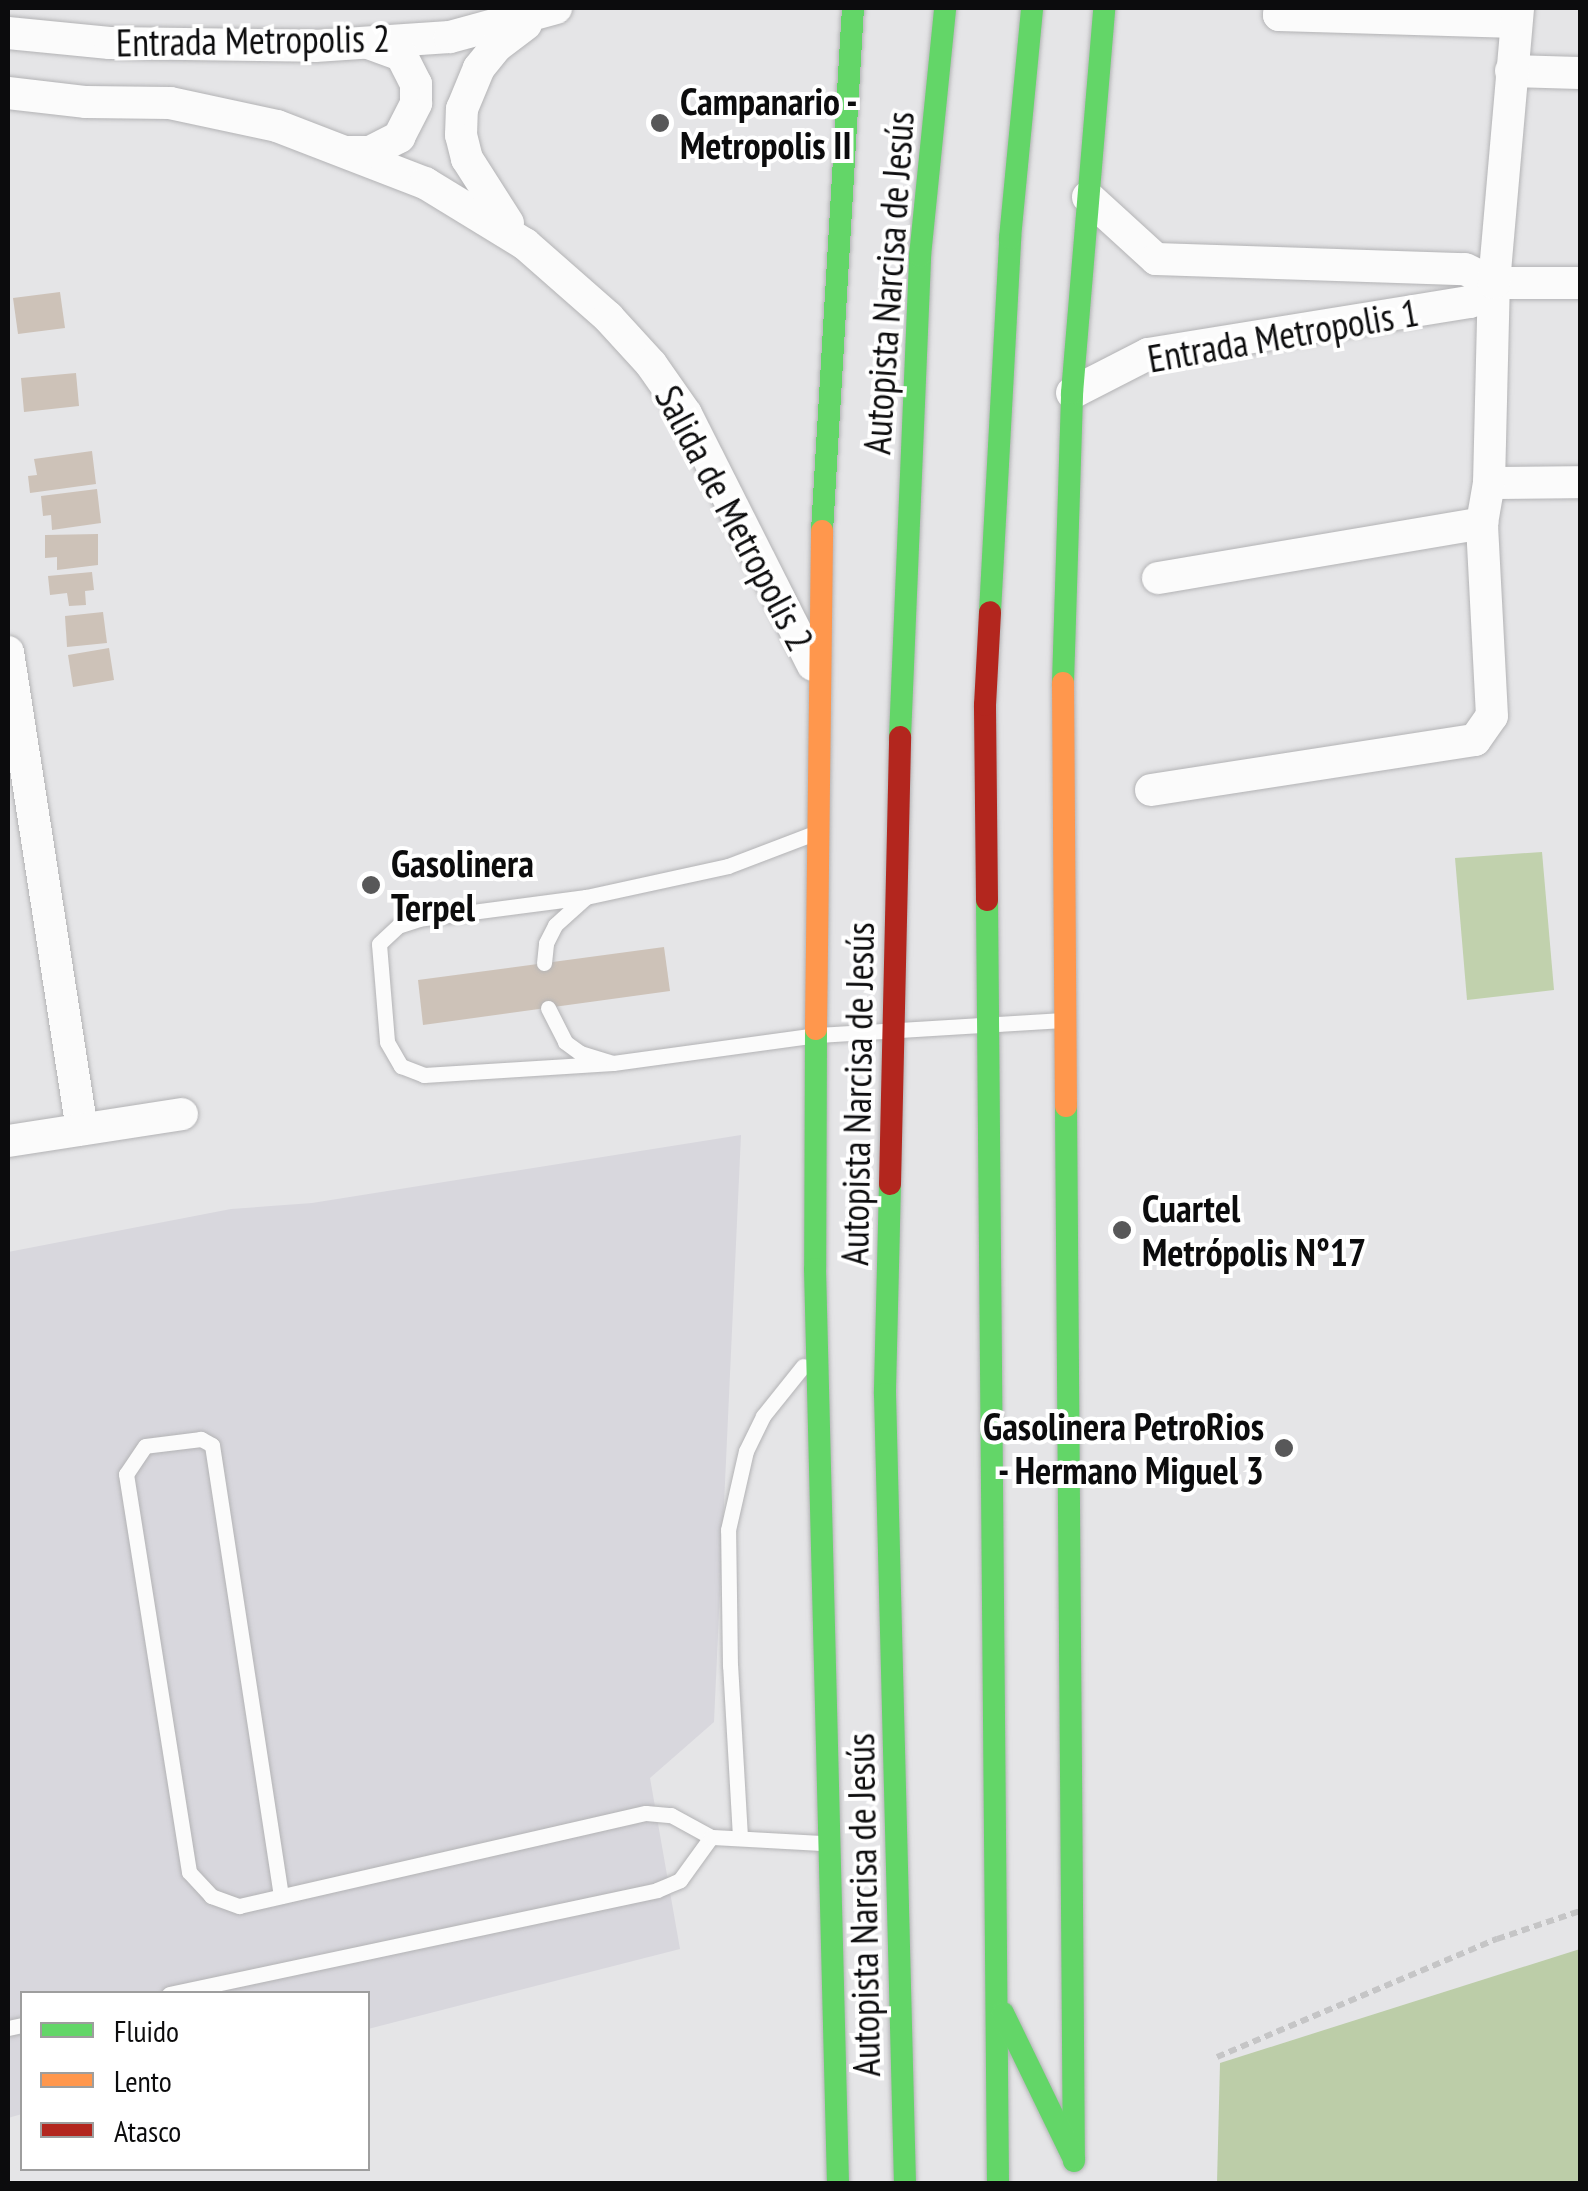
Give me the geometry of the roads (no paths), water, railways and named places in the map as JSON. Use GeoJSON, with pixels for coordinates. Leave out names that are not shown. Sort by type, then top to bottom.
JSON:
{"type":"FeatureCollection","features":[{"type":"Feature","properties":{"kind":"main road","name":"Autopista Narcisa de Jesús"},"geometry":{"type":"LineString","coordinates":[[838,2184],[818,1348],[818,676],[824,454],[853,8]]}},
{"type":"Feature","properties":{"kind":"main road","name":"Autopista Narcisa de Jesús"},"geometry":{"type":"LineString","coordinates":[[905,2184],[885,1394],[903,610],[918,295],[945,8]]}},
{"type":"Feature","properties":{"kind":"main road"},"geometry":{"type":"LineString","coordinates":[[998,2184],[984,1025],[985,705],[1010,238],[1032,8]]}},
{"type":"Feature","properties":{"kind":"main road"},"geometry":{"type":"LineString","coordinates":[[1074,2184],[1062,606],[1072,393],[1104,8]]}},
{"type":"Feature","properties":{"kind":"main road"},"geometry":{"type":"LineString","coordinates":[[996,2000],[1074,2159]]}},
{"type":"Feature","properties":{"kind":"street","name":"Entrada Metropolis 2"},"geometry":{"type":"LineString","coordinates":[[8,33],[236,48],[450,36],[556,8]]}},
{"type":"Feature","properties":{"kind":"street"},"geometry":{"type":"LineString","coordinates":[[525,244],[478,183],[467,160],[461,135],[462,110],[478,68],[497,46],[556,8]]}},
{"type":"Feature","properties":{"kind":"street"},"geometry":{"type":"LineString","coordinates":[[1150,790],[1476,740],[1492,716],[1482,523],[1488,483],[1494,284],[1517,15],[1279,15],[1280,8]]}},
{"type":"Feature","properties":{"kind":"street"},"geometry":{"type":"LineString","coordinates":[[344,152],[370,152],[399,138],[416,103],[416,84],[401,55],[359,41]]}},
{"type":"Feature","properties":{"kind":"street"},"geometry":{"type":"LineString","coordinates":[[1511,71],[1580,74]]}},
{"type":"Feature","properties":{"kind":"street","name":"Salida de Metropolis 2"},"geometry":{"type":"LineString","coordinates":[[8,92],[216,110],[277,126],[425,183],[525,244],[608,317],[651,364],[686,414],[818,676]]}},
{"type":"Feature","properties":{"kind":"street"},"geometry":{"type":"LineString","coordinates":[[1088,198],[1156,259],[1465,269],[1494,284],[1580,283]]}},
{"type":"Feature","properties":{"kind":"street","name":"Entrada Metropolis 1"},"geometry":{"type":"LineString","coordinates":[[1072,393],[1148,354],[1470,302],[1494,284]]}},
{"type":"Feature","properties":{"kind":"street"},"geometry":{"type":"LineString","coordinates":[[1488,483],[1580,482]]}},
{"type":"Feature","properties":{"kind":"street"},"geometry":{"type":"LineString","coordinates":[[1158,578],[1482,523]]}},
{"type":"Feature","properties":{"kind":"street"},"geometry":{"type":"LineString","coordinates":[[8,652],[82,1130]]}},
{"type":"Feature","properties":{"kind":"street"},"geometry":{"type":"LineString","coordinates":[[8,1141],[182,1114]]}},
{"type":"Feature","properties":{"kind":"lane"},"geometry":{"type":"LineString","coordinates":[[818,832],[728,866],[586,897],[419,918],[398,926],[379,944],[386,1042],[401,1066],[424,1075],[613,1063],[817,1036],[1064,1020]]}},
{"type":"Feature","properties":{"kind":"lane"},"geometry":{"type":"LineString","coordinates":[[544,963],[555,925],[586,897]]}},
{"type":"Feature","properties":{"kind":"lane"},"geometry":{"type":"LineString","coordinates":[[548,1008],[566,1042],[580,1053],[613,1063]]}},
{"type":"Feature","properties":{"kind":"lane"},"geometry":{"type":"LineString","coordinates":[[740,1837],[730,1666],[728,1530],[746,1450],[763,1416],[818,1348]]}},
{"type":"Feature","properties":{"kind":"lane"},"geometry":{"type":"LineString","coordinates":[[281,1896],[212,1445],[201,1440],[145,1446],[126,1474],[189,1872],[211,1896],[239,1906],[646,1813],[672,1815],[710,1837],[832,1843]]}},
{"type":"Feature","properties":{"kind":"lane"},"geometry":{"type":"LineString","coordinates":[[183,1991],[657,1890],[680,1880],[710,1837]]}},
{"type":"Feature","properties":{"kind":"place","name":"Campanario - Metropolis II"},"geometry":{"type":"Point","coordinates":[660,123]}},
{"type":"Feature","properties":{"kind":"place","name":"Gasolinera Terpel"},"geometry":{"type":"Point","coordinates":[371,885]}},
{"type":"Feature","properties":{"kind":"place","name":"Cuartel Metrópolis N°17"},"geometry":{"type":"Point","coordinates":[1122,1230]}},
{"type":"Feature","properties":{"kind":"place","name":"Gasolinera PetroRios - Hermano Miguel 3"},"geometry":{"type":"Point","coordinates":[1284,1448]}}]}
